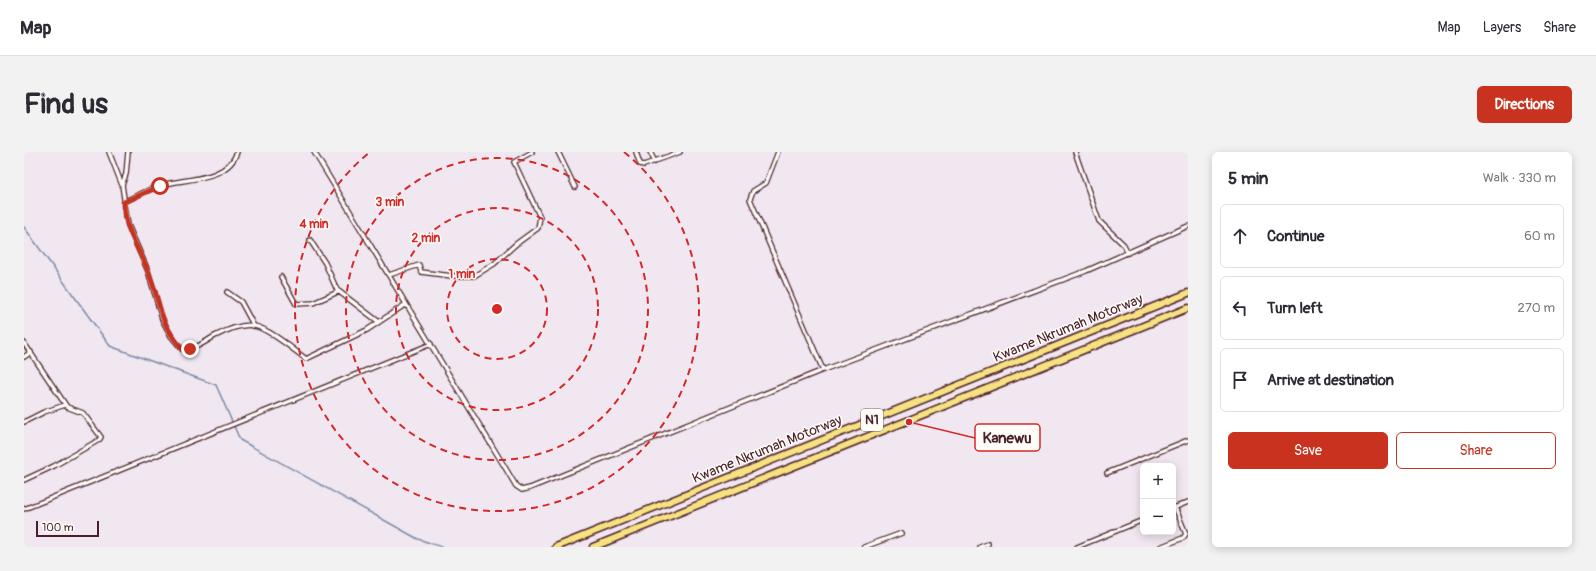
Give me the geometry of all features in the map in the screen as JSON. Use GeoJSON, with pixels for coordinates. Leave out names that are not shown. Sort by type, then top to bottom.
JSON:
{"type":"FeatureCollection","features":[{"type":"Feature","properties":{"kind":"highway","name":"Kwame Nkrumah Motorway"},"geometry":{"type":"LineString","coordinates":[[556,547],[1188,293]]}},
{"type":"Feature","properties":{"kind":"highway","name":"Kwame Nkrumah Motorway"},"geometry":{"type":"LineString","coordinates":[[593,547],[1188,308]]}},
{"type":"Feature","properties":{"kind":"street"},"geometry":{"type":"LineString","coordinates":[[109,152],[122,186],[128,225],[148,271],[162,319],[171,336],[182,349],[197,347],[217,335],[239,327],[254,326]]}},
{"type":"Feature","properties":{"kind":"street"},"geometry":{"type":"LineString","coordinates":[[122,186],[126,174],[128,152]]}},
{"type":"Feature","properties":{"kind":"street"},"geometry":{"type":"LineString","coordinates":[[124,202],[160,186],[191,181],[231,166],[237,152]]}},
{"type":"Feature","properties":{"kind":"street"},"geometry":{"type":"LineString","coordinates":[[314,152],[512,480],[518,488],[522,490],[823,370],[964,318],[1128,253],[1188,226]]}},
{"type":"Feature","properties":{"kind":"street"},"geometry":{"type":"LineString","coordinates":[[388,275],[419,265],[422,272],[452,276],[474,276],[494,264],[516,244],[538,228],[540,217],[514,162],[532,152]]}},
{"type":"Feature","properties":{"kind":"street"},"geometry":{"type":"LineString","coordinates":[[558,152],[575,187]]}},
{"type":"Feature","properties":{"kind":"street"},"geometry":{"type":"LineString","coordinates":[[636,152],[640,164],[647,165],[680,152]]}},
{"type":"Feature","properties":{"kind":"street"},"geometry":{"type":"LineString","coordinates":[[650,152],[655,162]]}},
{"type":"Feature","properties":{"kind":"street"},"geometry":{"type":"LineString","coordinates":[[778,152],[766,183],[754,191],[750,199],[823,370]]}},
{"type":"Feature","properties":{"kind":"street"},"geometry":{"type":"LineString","coordinates":[[1075,152],[1099,221],[1124,245],[1128,253]]}},
{"type":"Feature","properties":{"kind":"street"},"geometry":{"type":"LineString","coordinates":[[310,240],[325,263],[338,292],[379,322]]}},
{"type":"Feature","properties":{"kind":"street"},"geometry":{"type":"LineString","coordinates":[[281,277],[296,304],[313,303],[338,292]]}},
{"type":"Feature","properties":{"kind":"street"},"geometry":{"type":"LineString","coordinates":[[227,292],[241,302],[254,326],[283,342],[306,359],[366,330],[406,304]]}},
{"type":"Feature","properties":{"kind":"street"},"geometry":{"type":"LineString","coordinates":[[24,343],[65,405],[83,413],[100,435],[99,440],[54,466],[24,480]]}},
{"type":"Feature","properties":{"kind":"street"},"geometry":{"type":"LineString","coordinates":[[24,509],[431,344]]}},
{"type":"Feature","properties":{"kind":"street"},"geometry":{"type":"LineString","coordinates":[[24,357],[31,352]]}},
{"type":"Feature","properties":{"kind":"street"},"geometry":{"type":"LineString","coordinates":[[24,422],[44,412],[65,405]]}},
{"type":"Feature","properties":{"kind":"street"},"geometry":{"type":"LineString","coordinates":[[1107,473],[1188,440]]}},
{"type":"Feature","properties":{"kind":"street"},"geometry":{"type":"LineString","coordinates":[[1176,507],[1188,502]]}},
{"type":"Feature","properties":{"kind":"street"},"geometry":{"type":"LineString","coordinates":[[1160,547],[1183,538],[1186,534],[1176,512]]}},
{"type":"Feature","properties":{"kind":"street"},"geometry":{"type":"LineString","coordinates":[[1077,547],[1140,521]]}},
{"type":"Feature","properties":{"kind":"street"},"geometry":{"type":"LineString","coordinates":[[864,547],[902,533]]}},
{"type":"Feature","properties":{"kind":"street"},"geometry":{"type":"LineString","coordinates":[[980,547],[988,544]]}},
{"type":"Feature","properties":{"kind":"waterway"},"geometry":{"type":"LineString","coordinates":[[24,227],[110,346],[216,385],[240,440],[418,539],[442,547]]}},
{"type":"Feature","properties":{"kind":"place","name":"Kanewu"},"geometry":{"type":"Point","coordinates":[909,422]}},
{"type":"Feature","properties":{"kind":"route"},"geometry":{"type":"LineString","coordinates":[[160,186],[124,202],[126,218],[129,229],[148,271],[162,319],[171,336],[182,349],[190,349]]}}]}
